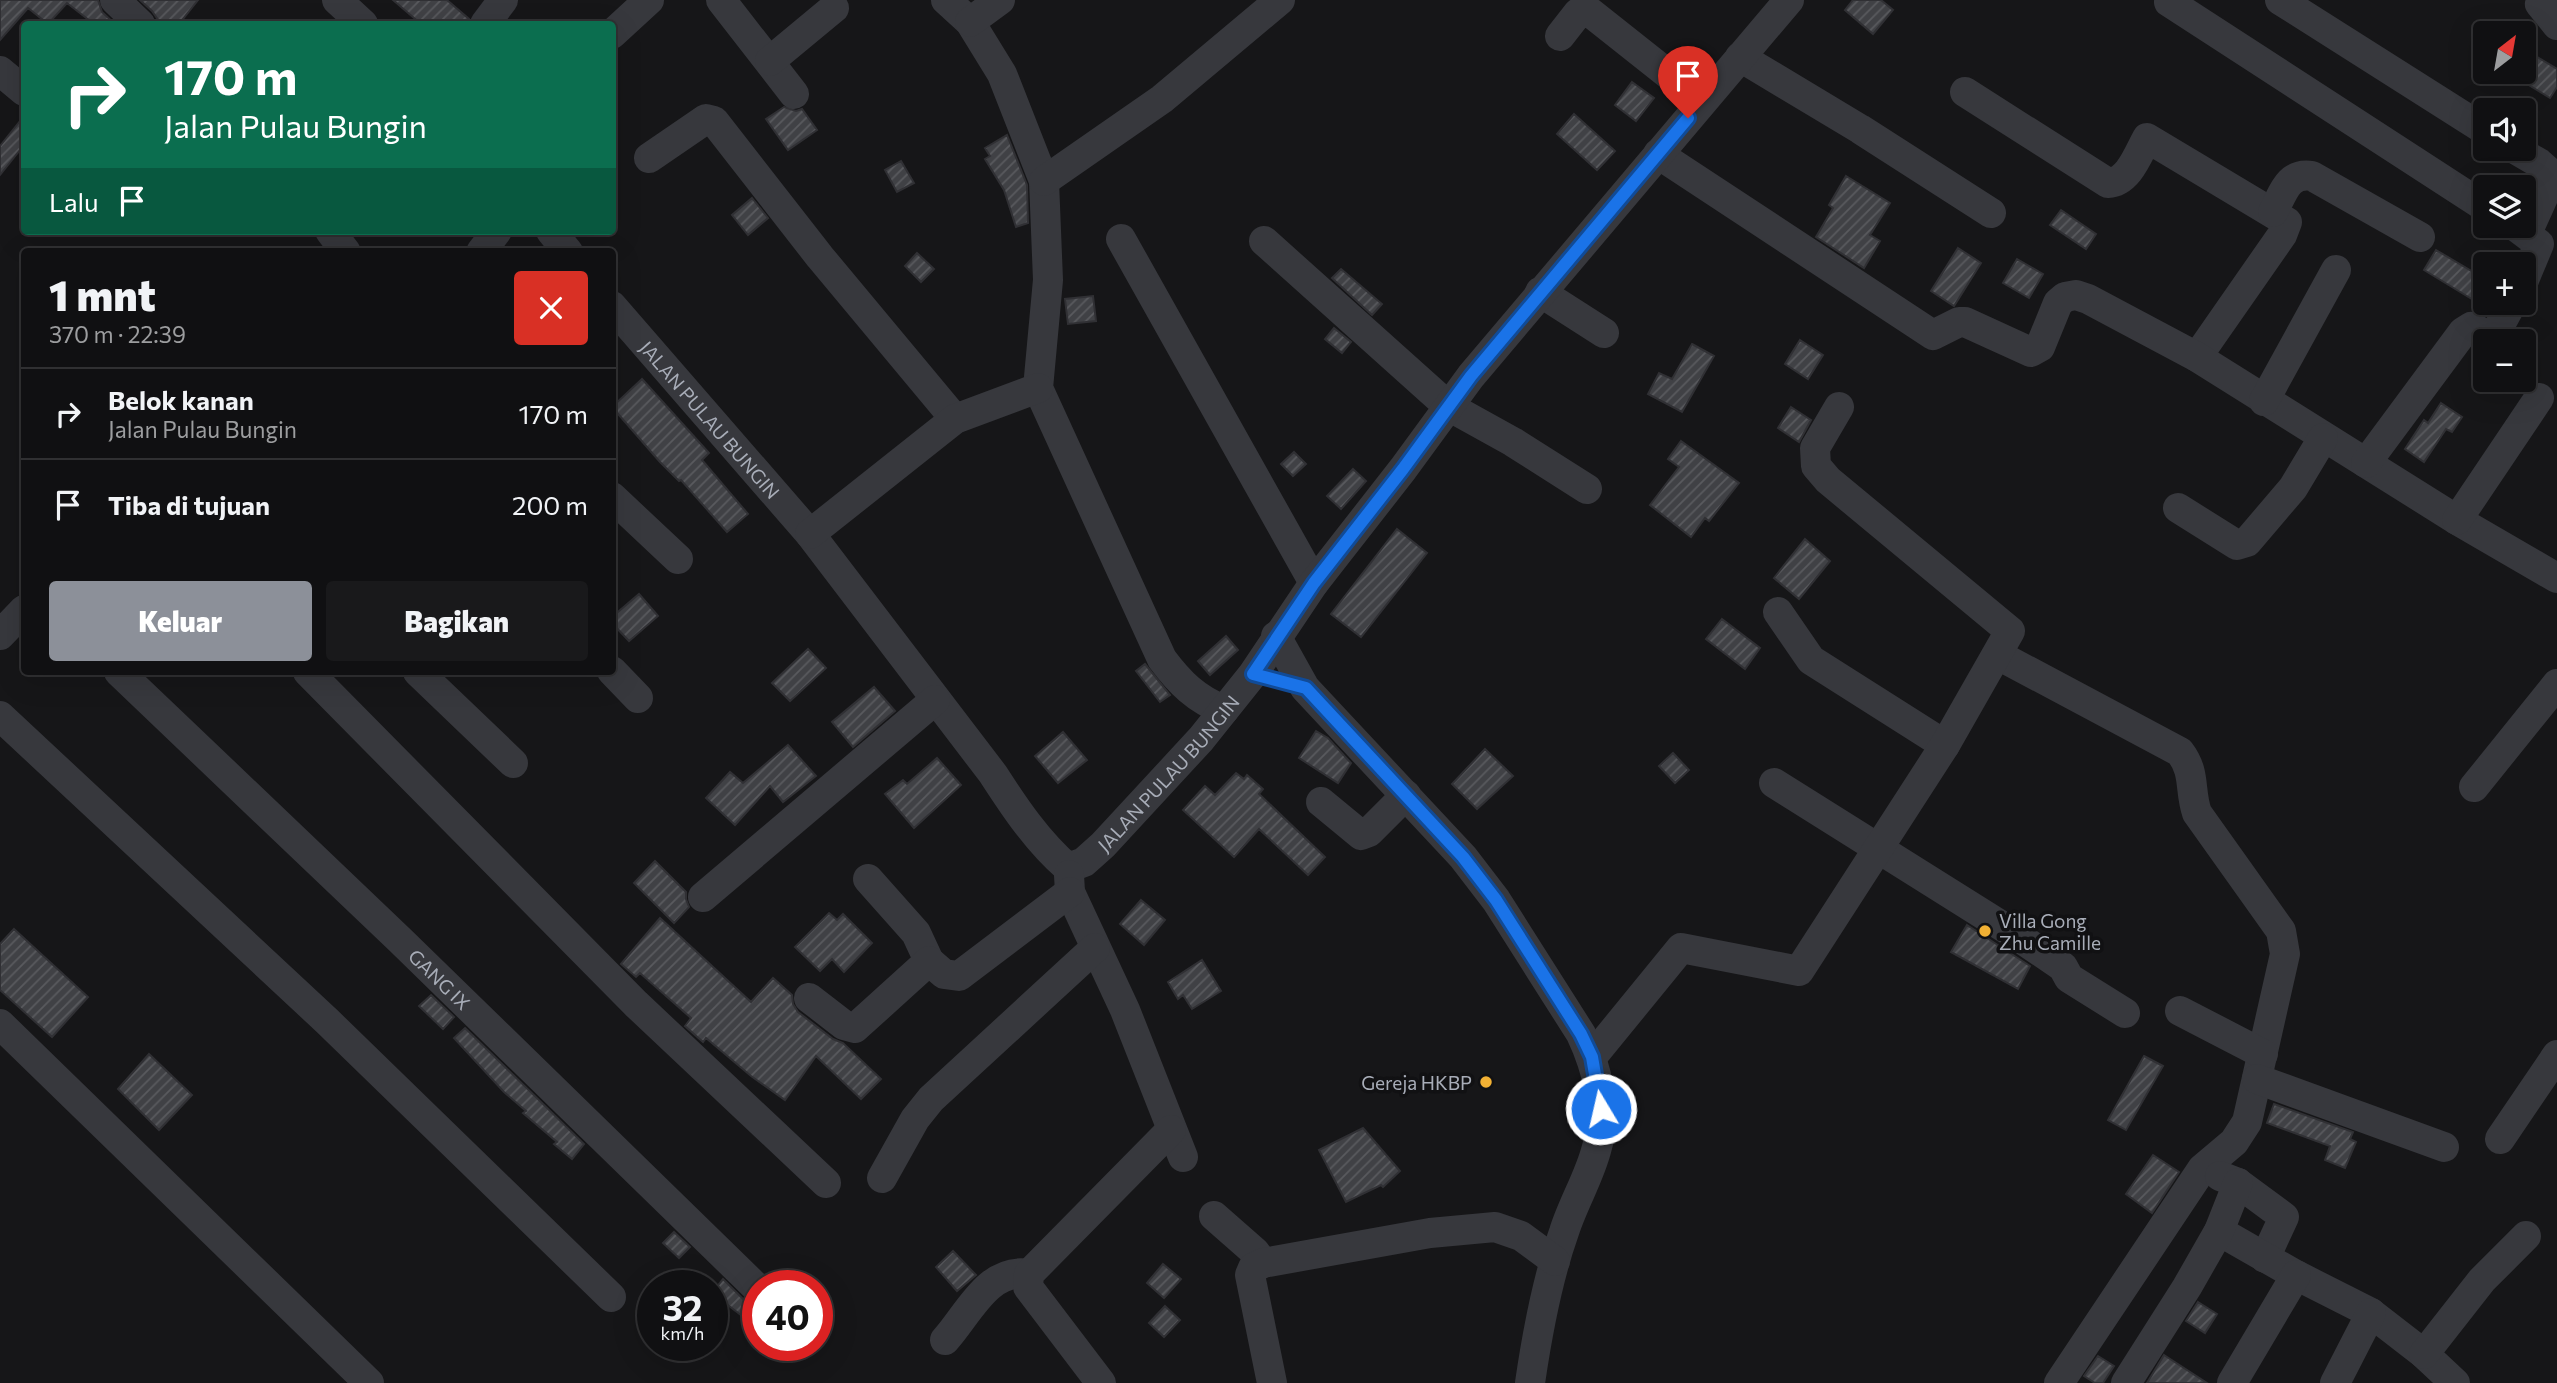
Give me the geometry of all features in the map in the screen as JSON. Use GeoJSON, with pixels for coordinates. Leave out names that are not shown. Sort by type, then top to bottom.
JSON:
{"type":"FeatureCollection","features":[{"type":"Feature","properties":{"kind":"street"},"geometry":{"type":"LineString","coordinates":[[115,0],[137,21]]}},
{"type":"Feature","properties":{"kind":"street"},"geometry":{"type":"LineString","coordinates":[[337,0],[360,21]]}},
{"type":"Feature","properties":{"kind":"street"},"geometry":{"type":"LineString","coordinates":[[487,21],[503,0]]}},
{"type":"Feature","properties":{"kind":"street"},"geometry":{"type":"LineString","coordinates":[[616,30],[649,0]]}},
{"type":"Feature","properties":{"kind":"street"},"geometry":{"type":"LineString","coordinates":[[721,0],[794,94]]}},
{"type":"Feature","properties":{"kind":"street"},"geometry":{"type":"LineString","coordinates":[[946,0],[970,22],[1002,74],[1044,181],[1048,280],[1038,388],[1162,660],[1179,682],[1196,697],[1214,722]]}},
{"type":"Feature","properties":{"kind":"street"},"geometry":{"type":"LineString","coordinates":[[970,22],[1000,0]]}},
{"type":"Feature","properties":{"kind":"street"},"geometry":{"type":"LineString","coordinates":[[1044,181],[1162,99],[1280,0]]}},
{"type":"Feature","properties":{"kind":"street"},"geometry":{"type":"LineString","coordinates":[[2280,0],[2473,122]]}},
{"type":"Feature","properties":{"kind":"street"},"geometry":{"type":"LineString","coordinates":[[2542,0],[2540,4],[2557,24]]}},
{"type":"Feature","properties":{"kind":"street","name":"JALAN PULAU BUNGIN"},"geometry":{"type":"LineString","coordinates":[[616,311],[810,534],[993,774],[1069,880],[1214,722],[1253,674],[1314,583],[1403,469],[1448,406],[1540,292],[1787,1]]}},
{"type":"Feature","properties":{"kind":"street"},"geometry":{"type":"LineString","coordinates":[[2169,2],[2473,199]]}},
{"type":"Feature","properties":{"kind":"street"},"geometry":{"type":"LineString","coordinates":[[770,61],[834,8]]}},
{"type":"Feature","properties":{"kind":"street"},"geometry":{"type":"LineString","coordinates":[[1560,36],[1578,13],[1591,13],[1702,101]]}},
{"type":"Feature","properties":{"kind":"street"},"geometry":{"type":"LineString","coordinates":[[1740,57],[1860,128],[1991,213]]}},
{"type":"Feature","properties":{"kind":"street"},"geometry":{"type":"LineString","coordinates":[[0,71],[21,88]]}},
{"type":"Feature","properties":{"kind":"street"},"geometry":{"type":"LineString","coordinates":[[1965,92],[2108,183],[2117,183],[2124,178],[2147,138],[2287,222],[2287,227],[2197,357]]}},
{"type":"Feature","properties":{"kind":"street"},"geometry":{"type":"LineString","coordinates":[[649,158],[706,119],[714,121],[820,257],[955,419]]}},
{"type":"Feature","properties":{"kind":"street"},"geometry":{"type":"LineString","coordinates":[[1658,154],[1933,335],[1959,322],[1965,322],[2031,352],[2040,347],[2058,303],[2065,297],[2076,295],[2111,310],[2197,357],[2323,438],[2557,578]]}},
{"type":"Feature","properties":{"kind":"street"},"geometry":{"type":"LineString","coordinates":[[2536,161],[2550,173],[2551,180],[2536,205]]}},
{"type":"Feature","properties":{"kind":"street"},"geometry":{"type":"LineString","coordinates":[[2273,212],[2292,178],[2301,174],[2312,176],[2420,237]]}},
{"type":"Feature","properties":{"kind":"street"},"geometry":{"type":"LineString","coordinates":[[2531,238],[2539,244],[2536,252]]}},
{"type":"Feature","properties":{"kind":"street"},"geometry":{"type":"LineString","coordinates":[[1121,239],[1314,583]]}},
{"type":"Feature","properties":{"kind":"street"},"geometry":{"type":"LineString","coordinates":[[1264,241],[1448,406],[1513,442],[1587,489]]}},
{"type":"Feature","properties":{"kind":"street"},"geometry":{"type":"LineString","coordinates":[[2264,401],[2336,270]]}},
{"type":"Feature","properties":{"kind":"street"},"geometry":{"type":"LineString","coordinates":[[1540,292],[1604,333]]}},
{"type":"Feature","properties":{"kind":"street"},"geometry":{"type":"LineString","coordinates":[[2366,463],[2465,329],[2471,327],[2487,335],[2495,334],[2505,315]]}},
{"type":"Feature","properties":{"kind":"street"},"geometry":{"type":"LineString","coordinates":[[810,534],[955,419],[1038,388]]}},
{"type":"Feature","properties":{"kind":"street"},"geometry":{"type":"LineString","coordinates":[[2457,520],[2539,398]]}},
{"type":"Feature","properties":{"kind":"street"},"geometry":{"type":"LineString","coordinates":[[1592,1057],[1681,948],[1799,971],[1945,745],[2010,631],[1828,480],[1816,466],[1815,448],[1839,407]]}},
{"type":"Feature","properties":{"kind":"street"},"geometry":{"type":"LineString","coordinates":[[2178,508],[2237,545],[2247,542],[2293,488],[2323,438]]}},
{"type":"Feature","properties":{"kind":"street"},"geometry":{"type":"LineString","coordinates":[[616,501],[678,559]]}},
{"type":"Feature","properties":{"kind":"street"},"geometry":{"type":"LineString","coordinates":[[1778,612],[1811,660],[1945,745]]}},
{"type":"Feature","properties":{"kind":"street"},"geometry":{"type":"LineString","coordinates":[[0,635],[21,613]]}},
{"type":"Feature","properties":{"kind":"street"},"geometry":{"type":"LineString","coordinates":[[1276,636],[1306,688],[1391,810],[1463,857],[1496,900],[1581,1034],[1592,1057],[1601,1109],[1601,1135],[1555,1261],[1530,1383]]}},
{"type":"Feature","properties":{"kind":"street"},"geometry":{"type":"LineString","coordinates":[[1998,655],[2180,752],[2191,770],[2193,802],[2197,813],[2281,931],[2284,941],[2285,954],[2247,1122],[2240,1135],[2202,1169],[2059,1383]]}},
{"type":"Feature","properties":{"kind":"street"},"geometry":{"type":"LineString","coordinates":[[1253,674],[1306,688]]}},
{"type":"Feature","properties":{"kind":"street","name":"GANG IX"},"geometry":{"type":"LineString","coordinates":[[122,675],[400,940],[742,1273]]}},
{"type":"Feature","properties":{"kind":"street"},"geometry":{"type":"LineString","coordinates":[[311,675],[636,1004],[827,1183]]}},
{"type":"Feature","properties":{"kind":"street"},"geometry":{"type":"LineString","coordinates":[[421,675],[513,763]]}},
{"type":"Feature","properties":{"kind":"street"},"geometry":{"type":"LineString","coordinates":[[616,675],[638,698]]}},
{"type":"Feature","properties":{"kind":"street"},"geometry":{"type":"LineString","coordinates":[[2474,786],[2557,684]]}},
{"type":"Feature","properties":{"kind":"street"},"geometry":{"type":"LineString","coordinates":[[703,897],[935,700]]}},
{"type":"Feature","properties":{"kind":"street"},"geometry":{"type":"LineString","coordinates":[[0,716],[327,1021],[611,1297]]}},
{"type":"Feature","properties":{"kind":"street"},"geometry":{"type":"LineString","coordinates":[[1774,783],[2038,950],[2063,967],[2070,978],[2125,1013]]}},
{"type":"Feature","properties":{"kind":"street"},"geometry":{"type":"LineString","coordinates":[[1321,802],[1361,835],[1369,832],[1391,810]]}},
{"type":"Feature","properties":{"kind":"street"},"geometry":{"type":"LineString","coordinates":[[868,879],[916,933],[929,961],[944,974],[959,976],[1069,880],[1095,948],[1125,1010],[1183,1157]]}},
{"type":"Feature","properties":{"kind":"street"},"geometry":{"type":"LineString","coordinates":[[882,1178],[915,1119],[931,1099],[1095,948]]}},
{"type":"Feature","properties":{"kind":"street"},"geometry":{"type":"LineString","coordinates":[[809,998],[844,1025],[855,1028],[929,961]]}},
{"type":"Feature","properties":{"kind":"street"},"geometry":{"type":"LineString","coordinates":[[2180,1010],[2260,1067],[2444,1147]]}},
{"type":"Feature","properties":{"kind":"street"},"geometry":{"type":"LineString","coordinates":[[0,1024],[369,1383]]}},
{"type":"Feature","properties":{"kind":"street"},"geometry":{"type":"LineString","coordinates":[[2500,1139],[2557,1055]]}},
{"type":"Feature","properties":{"kind":"street"},"geometry":{"type":"LineString","coordinates":[[1101,1383],[1028,1287],[1029,1274],[1171,1130]]}},
{"type":"Feature","properties":{"kind":"street"},"geometry":{"type":"LineString","coordinates":[[2202,1169],[2238,1183],[2284,1217],[2265,1258]]}},
{"type":"Feature","properties":{"kind":"street"},"geometry":{"type":"LineString","coordinates":[[2126,1383],[2188,1287],[2219,1231],[2238,1183]]}},
{"type":"Feature","properties":{"kind":"street"},"geometry":{"type":"LineString","coordinates":[[1214,1216],[1255,1252],[1263,1263]]}},
{"type":"Feature","properties":{"kind":"street"},"geometry":{"type":"LineString","coordinates":[[1272,1383],[1250,1275],[1253,1268],[1263,1263],[1430,1233],[1495,1227],[1521,1236],[1555,1261]]}},
{"type":"Feature","properties":{"kind":"street"},"geometry":{"type":"LineString","coordinates":[[2219,1231],[2296,1275],[2371,1313],[2424,1354],[2455,1383]]}},
{"type":"Feature","properties":{"kind":"street"},"geometry":{"type":"LineString","coordinates":[[2424,1354],[2482,1280],[2526,1236]]}},
{"type":"Feature","properties":{"kind":"street"},"geometry":{"type":"LineString","coordinates":[[945,1340],[993,1283],[1017,1273],[1029,1274]]}},
{"type":"Feature","properties":{"kind":"street"},"geometry":{"type":"LineString","coordinates":[[2232,1383],[2296,1275]]}},
{"type":"Feature","properties":{"kind":"street"},"geometry":{"type":"LineString","coordinates":[[2335,1383],[2371,1313]]}},
{"type":"Feature","properties":{"kind":"building"},"geometry":{"type":"Polygon","coordinates":[[[0,0],[98,0],[102,12],[112,21],[90,21],[67,3],[51,21],[44,21],[28,8],[0,40],[0,0]]]}},
{"type":"Feature","properties":{"kind":"building"},"geometry":{"type":"Polygon","coordinates":[[[140,0],[198,0],[181,21],[159,21],[140,0]]]}},
{"type":"Feature","properties":{"kind":"building"},"geometry":{"type":"Polygon","coordinates":[[[393,0],[447,0],[469,19],[469,21],[418,21],[393,0]]]}},
{"type":"Feature","properties":{"kind":"building"},"geometry":{"type":"Polygon","coordinates":[[[1853,0],[1881,0],[1893,10],[1873,34],[1845,10],[1853,0]]]}},
{"type":"Feature","properties":{"kind":"building"},"geometry":{"type":"Polygon","coordinates":[[[2536,56],[2557,69],[2557,87],[2550,98],[2527,84],[2536,84],[2536,56]]]}},
{"type":"Feature","properties":{"kind":"building"},"geometry":{"type":"Polygon","coordinates":[[[1632,82],[1654,98],[1636,121],[1615,105],[1632,82]]]}},
{"type":"Feature","properties":{"kind":"building"},"geometry":{"type":"Polygon","coordinates":[[[784,107],[796,111],[802,109],[817,130],[788,150],[766,119],[784,107]]]}},
{"type":"Feature","properties":{"kind":"building"},"geometry":{"type":"Polygon","coordinates":[[[1574,114],[1615,151],[1597,170],[1557,134],[1574,114]]]}},
{"type":"Feature","properties":{"kind":"building"},"geometry":{"type":"Polygon","coordinates":[[[21,120],[21,149],[0,175],[0,146],[21,120]]]}},
{"type":"Feature","properties":{"kind":"building"},"geometry":{"type":"Polygon","coordinates":[[[1007,135],[1027,185],[1028,223],[1016,227],[1004,190],[985,159],[990,156],[985,148],[1007,135]]]}},
{"type":"Feature","properties":{"kind":"building"},"geometry":{"type":"Polygon","coordinates":[[[901,161],[914,183],[897,192],[885,170],[901,161]]]}},
{"type":"Feature","properties":{"kind":"building"},"geometry":{"type":"Polygon","coordinates":[[[1846,176],[1890,203],[1870,235],[1880,241],[1864,268],[1816,237],[1833,208],[1829,205],[1846,176]]]}},
{"type":"Feature","properties":{"kind":"building"},"geometry":{"type":"Polygon","coordinates":[[[752,198],[768,218],[748,235],[732,215],[752,198]]]}},
{"type":"Feature","properties":{"kind":"building"},"geometry":{"type":"Polygon","coordinates":[[[2061,210],[2096,234],[2086,249],[2050,225],[2061,210]]]}},
{"type":"Feature","properties":{"kind":"building"},"geometry":{"type":"Polygon","coordinates":[[[1958,248],[1981,263],[1954,306],[1931,291],[1958,248]]]}},
{"type":"Feature","properties":{"kind":"building"},"geometry":{"type":"Polygon","coordinates":[[[2436,250],[2473,272],[2473,300],[2424,270],[2436,250]]]}},
{"type":"Feature","properties":{"kind":"building"},"geometry":{"type":"Polygon","coordinates":[[[917,253],[934,269],[921,282],[905,266],[917,253]]]}},
{"type":"Feature","properties":{"kind":"building"},"geometry":{"type":"Polygon","coordinates":[[[2017,259],[2043,274],[2029,298],[2003,283],[2017,259]]]}},
{"type":"Feature","properties":{"kind":"building"},"geometry":{"type":"Polygon","coordinates":[[[1341,269],[1382,304],[1372,315],[1332,278],[1341,269]]]}},
{"type":"Feature","properties":{"kind":"building"},"geometry":{"type":"Polygon","coordinates":[[[1093,296],[1096,321],[1068,324],[1065,299],[1093,296]]]}},
{"type":"Feature","properties":{"kind":"building"},"geometry":{"type":"Polygon","coordinates":[[[1334,328],[1351,342],[1342,353],[1325,339],[1334,328]]]}},
{"type":"Feature","properties":{"kind":"building"},"geometry":{"type":"Polygon","coordinates":[[[1800,340],[1823,355],[1808,379],[1785,364],[1800,340]]]}},
{"type":"Feature","properties":{"kind":"building"},"geometry":{"type":"Polygon","coordinates":[[[1692,344],[1714,356],[1682,412],[1648,394],[1659,373],[1672,379],[1692,344]]]}},
{"type":"Feature","properties":{"kind":"building"},"geometry":{"type":"Polygon","coordinates":[[[642,379],[709,453],[702,460],[748,514],[727,532],[616,412],[616,403],[642,379]]]}},
{"type":"Feature","properties":{"kind":"building"},"geometry":{"type":"Polygon","coordinates":[[[2441,403],[2462,417],[2452,432],[2446,429],[2424,462],[2405,449],[2424,420],[2428,423],[2441,403]]]}},
{"type":"Feature","properties":{"kind":"building"},"geometry":{"type":"Polygon","coordinates":[[[1791,407],[1811,420],[1799,442],[1778,428],[1791,407]]]}},
{"type":"Feature","properties":{"kind":"building"},"geometry":{"type":"Polygon","coordinates":[[[1681,441],[1739,483],[1709,521],[1705,518],[1691,537],[1650,505],[1679,467],[1668,459],[1681,441]]]}},
{"type":"Feature","properties":{"kind":"building"},"geometry":{"type":"Polygon","coordinates":[[[1294,452],[1306,464],[1293,476],[1281,464],[1294,452]]]}},
{"type":"Feature","properties":{"kind":"building"},"geometry":{"type":"Polygon","coordinates":[[[1353,469],[1366,481],[1341,509],[1327,496],[1353,469]]]}},
{"type":"Feature","properties":{"kind":"building"},"geometry":{"type":"Polygon","coordinates":[[[1397,529],[1427,553],[1361,637],[1331,614],[1397,529]]]}},
{"type":"Feature","properties":{"kind":"building"},"geometry":{"type":"Polygon","coordinates":[[[1805,539],[1830,561],[1799,599],[1774,578],[1805,539]]]}},
{"type":"Feature","properties":{"kind":"building"},"geometry":{"type":"Polygon","coordinates":[[[639,594],[658,616],[629,641],[616,627],[616,614],[639,594]]]}},
{"type":"Feature","properties":{"kind":"building"},"geometry":{"type":"Polygon","coordinates":[[[1722,619],[1760,648],[1745,669],[1706,639],[1722,619]]]}},
{"type":"Feature","properties":{"kind":"building"},"geometry":{"type":"Polygon","coordinates":[[[1226,636],[1238,650],[1210,675],[1198,661],[1226,636]]]}},
{"type":"Feature","properties":{"kind":"building"},"geometry":{"type":"Polygon","coordinates":[[[808,649],[826,668],[790,701],[772,683],[808,649]]]}},
{"type":"Feature","properties":{"kind":"building"},"geometry":{"type":"Polygon","coordinates":[[[1145,664],[1170,695],[1160,702],[1136,671],[1145,664]]]}},
{"type":"Feature","properties":{"kind":"building"},"geometry":{"type":"Polygon","coordinates":[[[874,687],[895,711],[853,747],[832,722],[874,687]]]}},
{"type":"Feature","properties":{"kind":"building"},"geometry":{"type":"Polygon","coordinates":[[[1316,731],[1328,738],[1351,763],[1338,783],[1299,758],[1316,731]]]}},
{"type":"Feature","properties":{"kind":"building"},"geometry":{"type":"Polygon","coordinates":[[[1063,732],[1087,760],[1058,783],[1035,756],[1063,732]]]}},
{"type":"Feature","properties":{"kind":"building"},"geometry":{"type":"Polygon","coordinates":[[[788,745],[816,776],[783,802],[770,786],[735,825],[706,798],[730,772],[743,783],[788,745]]]}},
{"type":"Feature","properties":{"kind":"building"},"geometry":{"type":"Polygon","coordinates":[[[1485,749],[1513,776],[1477,809],[1452,784],[1485,749]]]}},
{"type":"Feature","properties":{"kind":"building"},"geometry":{"type":"Polygon","coordinates":[[[1673,753],[1689,770],[1675,783],[1659,766],[1673,753]]]}},
{"type":"Feature","properties":{"kind":"building"},"geometry":{"type":"Polygon","coordinates":[[[937,758],[961,785],[914,828],[885,794],[903,780],[907,784],[937,758]]]}},
{"type":"Feature","properties":{"kind":"building"},"geometry":{"type":"Polygon","coordinates":[[[1236,773],[1244,779],[1247,775],[1263,789],[1259,794],[1325,857],[1308,875],[1259,829],[1234,857],[1183,810],[1205,786],[1215,795],[1236,773]]]}},
{"type":"Feature","properties":{"kind":"building"},"geometry":{"type":"Polygon","coordinates":[[[655,861],[686,892],[689,907],[674,923],[634,883],[655,861]]]}},
{"type":"Feature","properties":{"kind":"building"},"geometry":{"type":"Polygon","coordinates":[[[1141,900],[1165,920],[1144,945],[1120,924],[1141,900]]]}},
{"type":"Feature","properties":{"kind":"building"},"geometry":{"type":"Polygon","coordinates":[[[829,913],[837,920],[843,914],[872,943],[844,972],[832,959],[820,971],[795,947],[829,913]]]}},
{"type":"Feature","properties":{"kind":"building"},"geometry":{"type":"Polygon","coordinates":[[[660,918],[751,1002],[773,978],[792,995],[798,1012],[833,1039],[843,1043],[881,1079],[861,1099],[816,1056],[785,1100],[751,1076],[706,1038],[703,1042],[685,1026],[691,1018],[640,973],[636,977],[621,964],[660,918]]]}},
{"type":"Feature","properties":{"kind":"building","name":"Villa Gong Zhu Camille"},"geometry":{"type":"Polygon","coordinates":[[[1967,925],[2030,966],[2018,989],[1951,952],[1967,925]]]}},
{"type":"Feature","properties":{"kind":"building"},"geometry":{"type":"Polygon","coordinates":[[[14,929],[88,997],[52,1037],[0,990],[0,944],[14,929]]]}},
{"type":"Feature","properties":{"kind":"building"},"geometry":{"type":"Polygon","coordinates":[[[1202,960],[1221,991],[1192,1009],[1183,995],[1178,999],[1168,982],[1202,960]]]}},
{"type":"Feature","properties":{"kind":"building"},"geometry":{"type":"Polygon","coordinates":[[[431,995],[454,1017],[443,1029],[419,1006],[431,995]]]}},
{"type":"Feature","properties":{"kind":"building"},"geometry":{"type":"Polygon","coordinates":[[[465,1028],[584,1144],[572,1159],[554,1144],[557,1142],[523,1113],[526,1111],[504,1092],[454,1038],[465,1028]]]}},
{"type":"Feature","properties":{"kind":"building"},"geometry":{"type":"Polygon","coordinates":[[[149,1054],[192,1095],[159,1130],[118,1089],[149,1054]]]}},
{"type":"Feature","properties":{"kind":"building"},"geometry":{"type":"Polygon","coordinates":[[[2144,1056],[2163,1066],[2126,1130],[2108,1120],[2144,1056]]]}},
{"type":"Feature","properties":{"kind":"building"},"geometry":{"type":"Polygon","coordinates":[[[2274,1104],[2353,1132],[2350,1139],[2356,1142],[2345,1168],[2325,1160],[2330,1146],[2267,1123],[2274,1104]]]}},
{"type":"Feature","properties":{"kind":"building"},"geometry":{"type":"Polygon","coordinates":[[[1363,1128],[1400,1171],[1383,1187],[1381,1185],[1346,1202],[1319,1150],[1363,1128]]]}},
{"type":"Feature","properties":{"kind":"building"},"geometry":{"type":"Polygon","coordinates":[[[2153,1155],[2179,1172],[2152,1213],[2126,1194],[2153,1155]]]}},
{"type":"Feature","properties":{"kind":"building"},"geometry":{"type":"Polygon","coordinates":[[[674,1232],[690,1247],[679,1258],[663,1243],[674,1232]]]}},
{"type":"Feature","properties":{"kind":"building"},"geometry":{"type":"Polygon","coordinates":[[[953,1251],[976,1275],[957,1291],[936,1267],[953,1251]]]}},
{"type":"Feature","properties":{"kind":"building"},"geometry":{"type":"Polygon","coordinates":[[[1163,1264],[1181,1279],[1164,1298],[1147,1283],[1163,1264]]]}},
{"type":"Feature","properties":{"kind":"building"},"geometry":{"type":"Polygon","coordinates":[[[728,1284],[742,1298],[742,1316],[728,1305],[728,1284]]]}},
{"type":"Feature","properties":{"kind":"building"},"geometry":{"type":"Polygon","coordinates":[[[2198,1302],[2217,1314],[2205,1333],[2186,1321],[2198,1302]]]}},
{"type":"Feature","properties":{"kind":"building"},"geometry":{"type":"Polygon","coordinates":[[[1165,1306],[1180,1320],[1164,1337],[1149,1323],[1165,1306]]]}},
{"type":"Feature","properties":{"kind":"building"},"geometry":{"type":"Polygon","coordinates":[[[2164,1355],[2207,1383],[2147,1383],[2164,1355]]]}},
{"type":"Feature","properties":{"kind":"building"},"geometry":{"type":"Polygon","coordinates":[[[2098,1356],[2114,1366],[2103,1383],[2095,1383],[2084,1376],[2098,1356]]]}},
{"type":"Feature","properties":{"kind":"place","name":"Villa Gong Zhu Camille"},"geometry":{"type":"Point","coordinates":[1985,931]}},
{"type":"Feature","properties":{"kind":"place","name":"Gereja HKBP"},"geometry":{"type":"Point","coordinates":[1486,1082]}},
{"type":"Feature","properties":{"kind":"route"},"geometry":{"type":"LineString","coordinates":[[1601,1109],[1592,1057],[1581,1034],[1530,950],[1463,857],[1306,688],[1253,674],[1314,583],[1471,376],[1688,118]]}}]}
